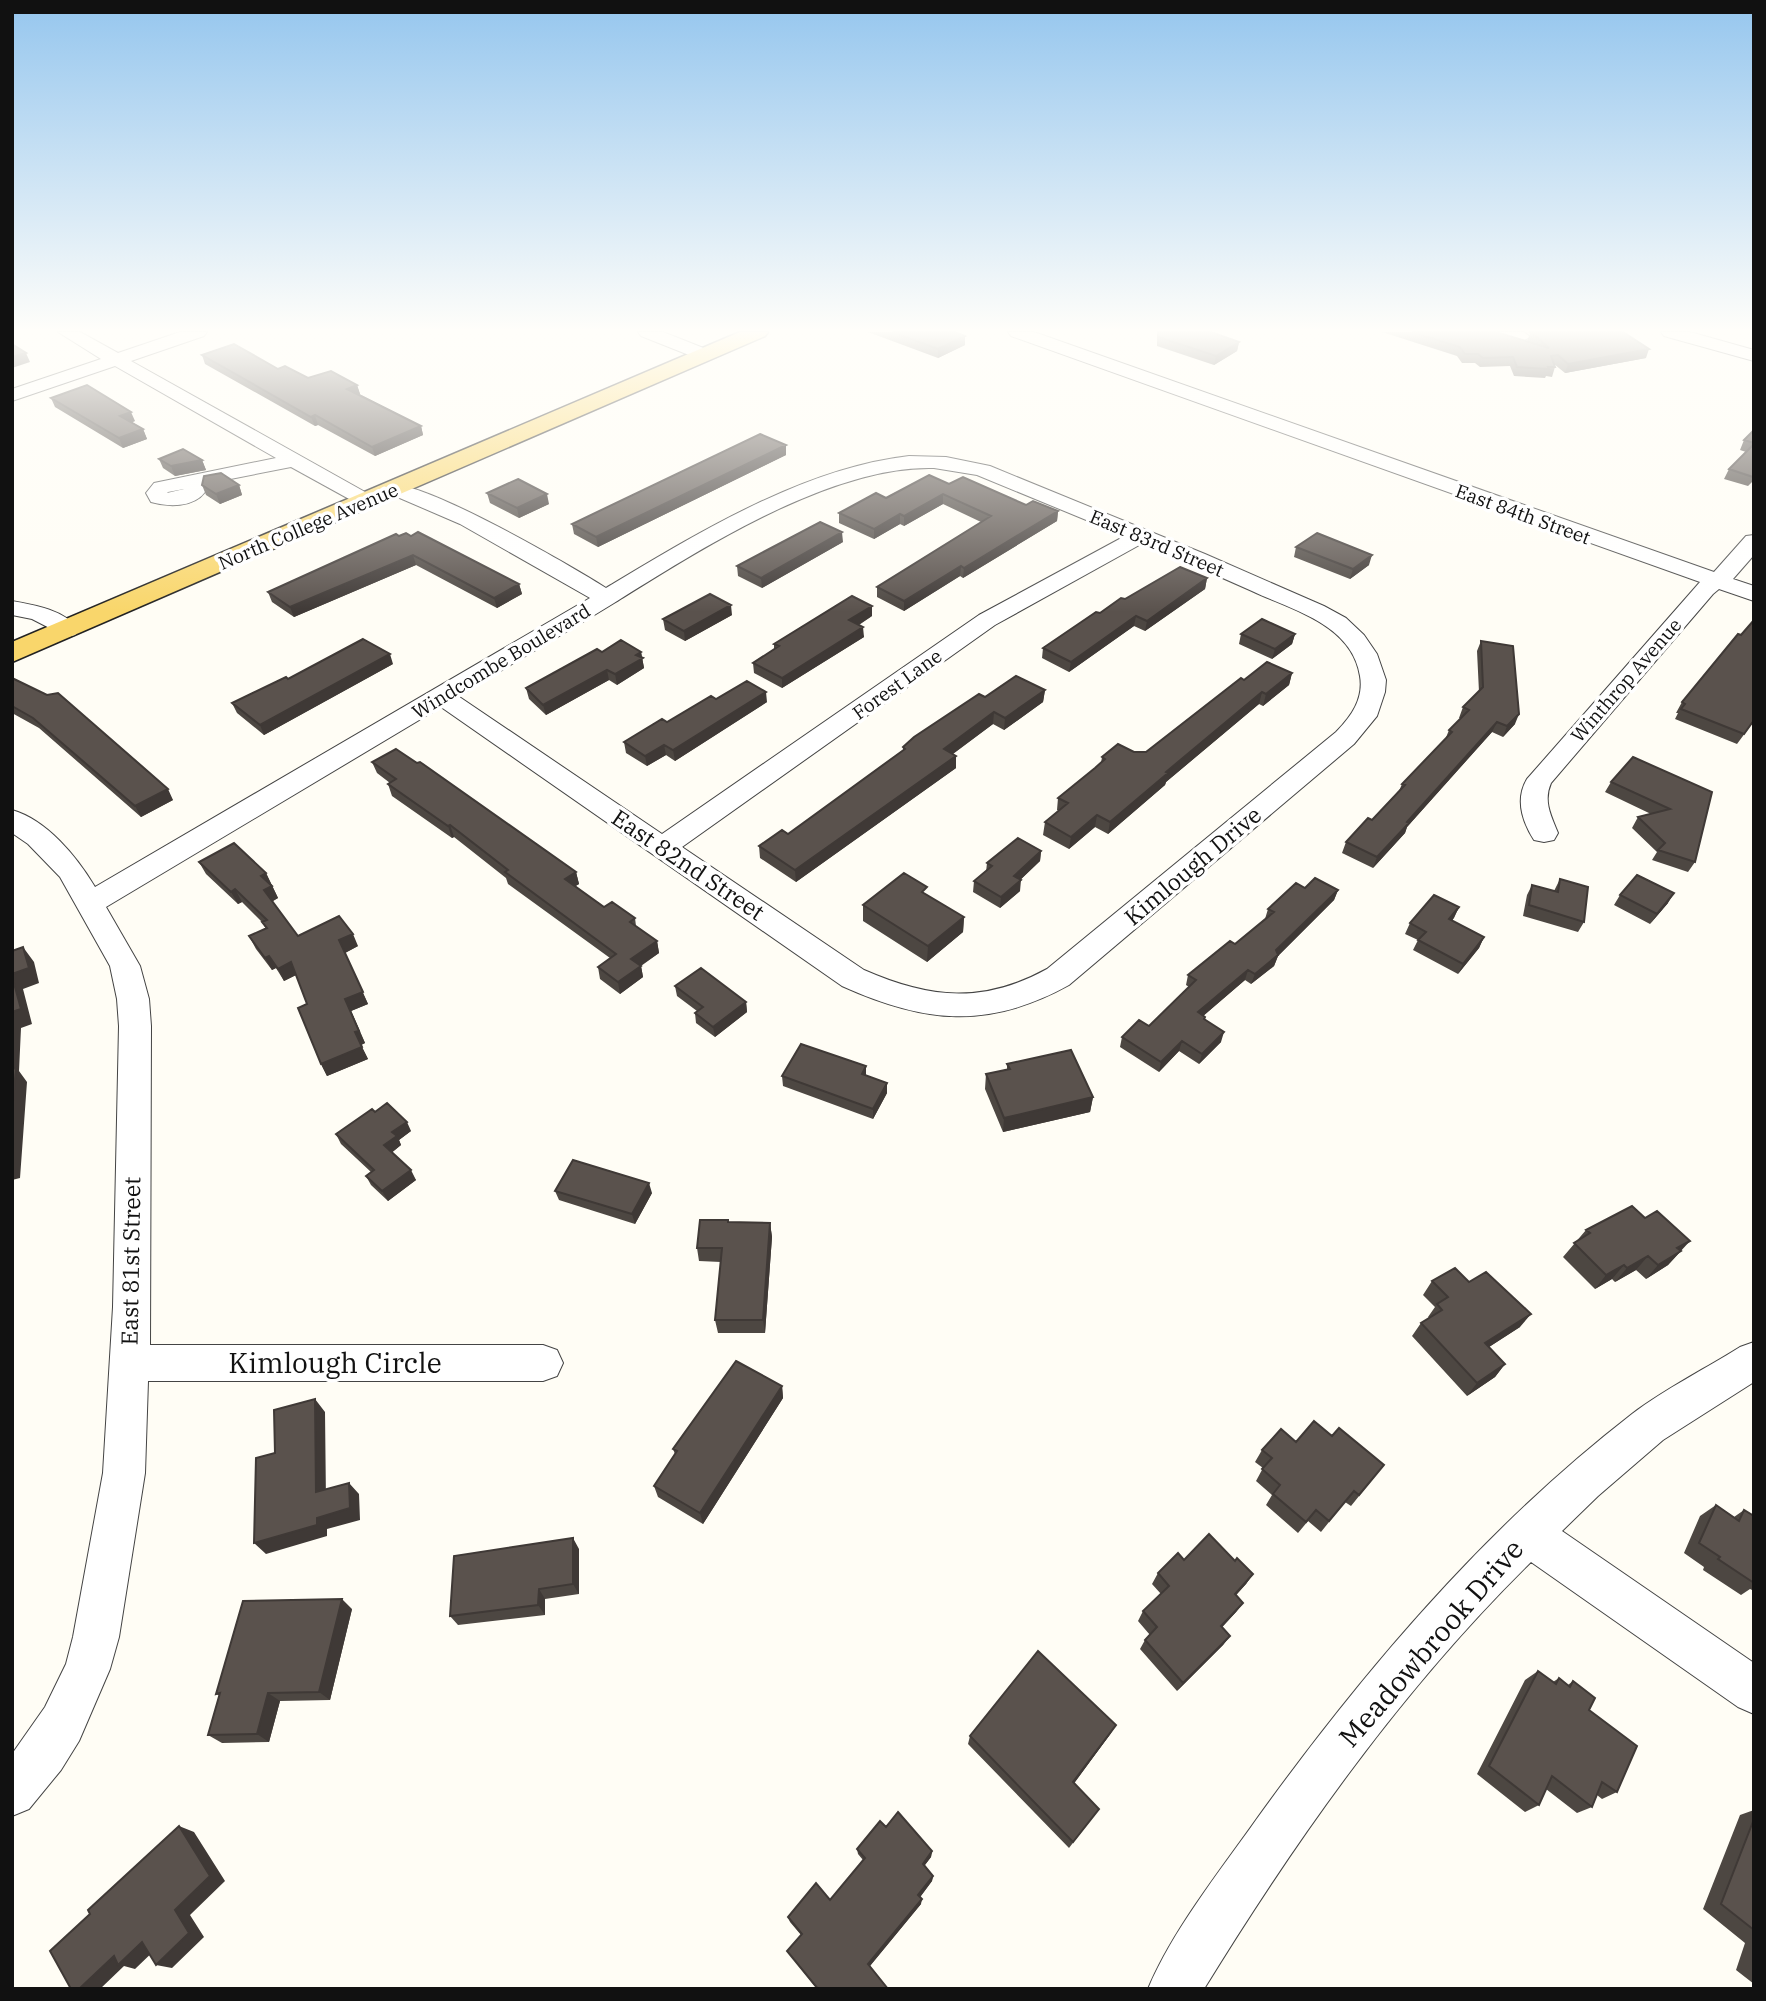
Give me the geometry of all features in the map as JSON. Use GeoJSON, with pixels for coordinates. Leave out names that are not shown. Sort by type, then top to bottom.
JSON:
{"type":"FeatureCollection","features":[{"type":"Feature","properties":{"kind":"main road","name":"North College Avenue"},"geometry":{"type":"LineString","coordinates":[[12,653],[543,425]]}},
{"type":"Feature","properties":{"kind":"street"},"geometry":{"type":"LineString","coordinates":[[232,425],[367,501]]}},
{"type":"Feature","properties":{"kind":"street","name":"East 84th Street"},"geometry":{"type":"LineString","coordinates":[[1278,425],[1754,594]]}},
{"type":"Feature","properties":{"kind":"street"},"geometry":{"type":"LineString","coordinates":[[194,482],[294,460]]}},
{"type":"Feature","properties":{"kind":"street","name":"East 83rd Street"},"geometry":{"type":"LineString","coordinates":[[930,461],[983,470],[1317,613],[1349,634],[1367,657]]}},
{"type":"Feature","properties":{"kind":"street","name":"Windcombe Boulevard"},"geometry":{"type":"LineString","coordinates":[[89,904],[715,536],[776,505],[879,467],[930,461]]}},
{"type":"Feature","properties":{"kind":"street"},"geometry":{"type":"LineString","coordinates":[[396,489],[468,519],[567,573],[606,598]]}},
{"type":"Feature","properties":{"kind":"street","name":"Forest Lane"},"geometry":{"type":"LineString","coordinates":[[662,847],[987,620],[1140,536]]}},
{"type":"Feature","properties":{"kind":"street","name":"Winthrop Avenue"},"geometry":{"type":"LineString","coordinates":[[1544,833],[1533,808],[1534,789],[1539,779],[1705,589],[1754,541]]}},
{"type":"Feature","properties":{"kind":"street"},"geometry":{"type":"LineString","coordinates":[[12,608],[39,613],[67,630]]}},
{"type":"Feature","properties":{"kind":"street","name":"Kimlough Drive"},"geometry":{"type":"LineString","coordinates":[[948,1006],[971,1006],[1008,1000],[1048,983],[1161,893],[1358,727],[1366,717],[1374,696],[1367,657]]}},
{"type":"Feature","properties":{"kind":"street","name":"East 82nd Street"},"geometry":{"type":"LineString","coordinates":[[442,696],[853,978],[901,999],[948,1006]]}},
{"type":"Feature","properties":{"kind":"street","name":"East 81st Street"},"geometry":{"type":"LineString","coordinates":[[12,819],[38,837],[71,871],[125,966],[135,1016],[131,1307],[124,1473],[96,1637],[79,1690],[55,1735],[12,1792]]}},
{"type":"Feature","properties":{"kind":"street","name":"Meadowbrook Drive"},"geometry":{"type":"LineString","coordinates":[[1174,1989],[1261,1854],[1340,1746],[1435,1630],[1527,1534],[1583,1481],[1649,1426],[1754,1360]]}},
{"type":"Feature","properties":{"kind":"street","name":"Kimlough Circle"},"geometry":{"type":"LineString","coordinates":[[128,1363],[543,1363]]}},
{"type":"Feature","properties":{"kind":"street"},"geometry":{"type":"LineString","coordinates":[[1527,1534],[1754,1691]]}},
{"type":"Feature","properties":{"kind":"building"},"geometry":{"type":"Polygon","coordinates":[[[98,425],[137,425],[143,429],[119,438],[98,425]]]}},
{"type":"Feature","properties":{"kind":"building"},"geometry":{"type":"Polygon","coordinates":[[[333,425],[421,426],[372,447],[333,425]]]}},
{"type":"Feature","properties":{"kind":"building"},"geometry":{"type":"Polygon","coordinates":[[[1754,430],[1754,443],[1744,440],[1754,430]]]}},
{"type":"Feature","properties":{"kind":"building"},"geometry":{"type":"Polygon","coordinates":[[[760,434],[786,445],[596,537],[572,524],[760,434]]]}},
{"type":"Feature","properties":{"kind":"building"},"geometry":{"type":"Polygon","coordinates":[[[1754,444],[1753,477],[1729,469],[1754,444]]]}},
{"type":"Feature","properties":{"kind":"building"},"geometry":{"type":"Polygon","coordinates":[[[183,449],[202,460],[171,466],[159,459],[183,449]]]}},
{"type":"Feature","properties":{"kind":"building"},"geometry":{"type":"Polygon","coordinates":[[[221,473],[239,485],[216,494],[202,485],[204,476],[221,473]]]}},
{"type":"Feature","properties":{"kind":"building"},"geometry":{"type":"Polygon","coordinates":[[[929,475],[949,484],[963,477],[1026,505],[1033,501],[1058,511],[904,601],[877,587],[991,516],[943,494],[874,529],[839,513],[876,493],[886,498],[929,475]]]}},
{"type":"Feature","properties":{"kind":"building"},"geometry":{"type":"Polygon","coordinates":[[[518,479],[547,494],[517,508],[487,493],[518,479]]]}},
{"type":"Feature","properties":{"kind":"building"},"geometry":{"type":"Polygon","coordinates":[[[820,522],[842,532],[761,578],[737,566],[820,522]]]}},
{"type":"Feature","properties":{"kind":"building"},"geometry":{"type":"Polygon","coordinates":[[[418,532],[519,584],[494,598],[413,555],[290,607],[268,592],[396,534],[399,536],[406,533],[411,536],[418,532]]]}},
{"type":"Feature","properties":{"kind":"building"},"geometry":{"type":"Polygon","coordinates":[[[1317,533],[1372,555],[1353,569],[1296,547],[1317,533]]]}},
{"type":"Feature","properties":{"kind":"building"},"geometry":{"type":"Polygon","coordinates":[[[1180,567],[1207,578],[1147,621],[1136,616],[1071,662],[1043,648],[1096,612],[1100,613],[1121,598],[1125,599],[1180,567]]]}},
{"type":"Feature","properties":{"kind":"building"},"geometry":{"type":"Polygon","coordinates":[[[710,594],[731,605],[684,631],[663,619],[710,594]]]}},
{"type":"Feature","properties":{"kind":"building"},"geometry":{"type":"Polygon","coordinates":[[[852,596],[872,606],[849,620],[863,627],[782,678],[753,663],[779,646],[774,644],[852,596]]]}},
{"type":"Feature","properties":{"kind":"building"},"geometry":{"type":"Polygon","coordinates":[[[1262,619],[1295,634],[1275,649],[1241,634],[1262,619]]]}},
{"type":"Feature","properties":{"kind":"building"},"geometry":{"type":"Polygon","coordinates":[[[1754,620],[1754,720],[1744,734],[1681,709],[1685,704],[1682,702],[1738,634],[1741,635],[1754,620]]]}},
{"type":"Feature","properties":{"kind":"building"},"geometry":{"type":"Polygon","coordinates":[[[363,639],[390,654],[260,725],[232,703],[286,677],[288,679],[363,639]]]}},
{"type":"Feature","properties":{"kind":"building"},"geometry":{"type":"Polygon","coordinates":[[[621,640],[641,652],[636,655],[643,658],[615,674],[607,670],[543,705],[526,688],[597,649],[602,652],[621,640]]]}},
{"type":"Feature","properties":{"kind":"building"},"geometry":{"type":"Polygon","coordinates":[[[1481,641],[1513,646],[1519,714],[1507,726],[1497,722],[1377,857],[1346,842],[1368,818],[1372,820],[1405,785],[1402,784],[1452,732],[1449,730],[1469,710],[1463,707],[1483,687],[1481,641]]]}},
{"type":"Feature","properties":{"kind":"building"},"geometry":{"type":"Polygon","coordinates":[[[1267,662],[1292,673],[1266,694],[1262,692],[1110,822],[1097,815],[1071,837],[1045,822],[1068,803],[1058,798],[1105,759],[1102,757],[1118,744],[1134,752],[1146,752],[1241,678],[1244,680],[1267,662]]]}},
{"type":"Feature","properties":{"kind":"building"},"geometry":{"type":"Polygon","coordinates":[[[1016,676],[1045,690],[1005,718],[994,712],[944,749],[956,756],[795,870],[759,846],[782,830],[788,834],[905,749],[903,747],[914,737],[979,694],[985,697],[1016,676]]]}},
{"type":"Feature","properties":{"kind":"building"},"geometry":{"type":"Polygon","coordinates":[[[12,678],[47,695],[58,693],[168,789],[135,806],[33,718],[12,706],[12,678]]]}},
{"type":"Feature","properties":{"kind":"building"},"geometry":{"type":"Polygon","coordinates":[[[747,681],[766,692],[673,750],[664,745],[645,756],[624,742],[662,719],[667,722],[711,696],[716,699],[747,681]]]}},
{"type":"Feature","properties":{"kind":"building"},"geometry":{"type":"Polygon","coordinates":[[[396,749],[417,763],[420,762],[576,872],[565,879],[604,907],[612,902],[635,918],[630,922],[657,941],[631,959],[641,966],[618,982],[598,967],[616,954],[505,872],[508,870],[450,825],[388,784],[396,779],[372,762],[396,749]]]}},
{"type":"Feature","properties":{"kind":"building"},"geometry":{"type":"Polygon","coordinates":[[[1633,757],[1712,792],[1695,862],[1658,850],[1665,843],[1638,817],[1670,809],[1611,782],[1633,757]]]}},
{"type":"Feature","properties":{"kind":"building"},"geometry":{"type":"Polygon","coordinates":[[[1018,838],[1041,851],[1014,876],[1021,880],[1001,897],[974,881],[992,866],[987,863],[1018,838]]]}},
{"type":"Feature","properties":{"kind":"building"},"geometry":{"type":"Polygon","coordinates":[[[234,843],[266,873],[261,876],[272,886],[264,890],[298,936],[339,916],[353,934],[339,940],[363,992],[345,999],[359,1031],[355,1032],[362,1047],[321,1064],[298,1008],[307,1004],[291,962],[278,969],[269,956],[265,958],[249,936],[267,928],[262,922],[267,920],[235,889],[231,892],[199,862],[234,843]]]}},
{"type":"Feature","properties":{"kind":"building"},"geometry":{"type":"Polygon","coordinates":[[[904,873],[927,887],[922,892],[964,917],[928,946],[863,905],[904,873]]]}},
{"type":"Feature","properties":{"kind":"building"},"geometry":{"type":"Polygon","coordinates":[[[1637,875],[1674,893],[1657,914],[1620,895],[1637,875]]]}},
{"type":"Feature","properties":{"kind":"building"},"geometry":{"type":"Polygon","coordinates":[[[1315,878],[1338,890],[1276,950],[1278,955],[1255,974],[1248,970],[1198,1012],[1224,1032],[1202,1054],[1182,1041],[1161,1062],[1122,1037],[1139,1020],[1149,1026],[1196,980],[1188,975],[1230,941],[1235,944],[1274,912],[1268,909],[1296,883],[1305,888],[1315,878]]]}},
{"type":"Feature","properties":{"kind":"building"},"geometry":{"type":"Polygon","coordinates":[[[1560,879],[1588,887],[1584,922],[1529,905],[1532,885],[1558,892],[1560,879]]]}},
{"type":"Feature","properties":{"kind":"building"},"geometry":{"type":"Polygon","coordinates":[[[1434,895],[1459,907],[1449,919],[1484,937],[1463,964],[1418,940],[1426,932],[1410,923],[1434,895]]]}},
{"type":"Feature","properties":{"kind":"building"},"geometry":{"type":"Polygon","coordinates":[[[23,947],[29,968],[12,974],[12,951],[23,947]]]}},
{"type":"Feature","properties":{"kind":"building"},"geometry":{"type":"Polygon","coordinates":[[[701,968],[746,1002],[713,1027],[695,1013],[703,1007],[675,986],[701,968]]]}},
{"type":"Feature","properties":{"kind":"building"},"geometry":{"type":"Polygon","coordinates":[[[12,976],[21,1009],[12,1012],[12,976]]]}},
{"type":"Feature","properties":{"kind":"building"},"geometry":{"type":"Polygon","coordinates":[[[801,1044],[866,1066],[862,1074],[887,1083],[873,1109],[782,1076],[801,1044]]]}},
{"type":"Feature","properties":{"kind":"building"},"geometry":{"type":"Polygon","coordinates":[[[1071,1050],[1093,1097],[1004,1118],[986,1074],[1010,1069],[1007,1064],[1071,1050]]]}},
{"type":"Feature","properties":{"kind":"building"},"geometry":{"type":"Polygon","coordinates":[[[16,1068],[12,1112],[12,1069],[16,1068]]]}},
{"type":"Feature","properties":{"kind":"building"},"geometry":{"type":"Polygon","coordinates":[[[387,1103],[407,1122],[392,1132],[397,1136],[384,1145],[411,1170],[382,1191],[366,1176],[374,1170],[336,1134],[372,1109],[375,1112],[387,1103]]]}},
{"type":"Feature","properties":{"kind":"building"},"geometry":{"type":"Polygon","coordinates":[[[573,1160],[649,1183],[632,1214],[555,1191],[573,1160]]]}},
{"type":"Feature","properties":{"kind":"building"},"geometry":{"type":"Polygon","coordinates":[[[1632,1206],[1645,1218],[1657,1211],[1690,1241],[1677,1248],[1681,1251],[1658,1265],[1648,1256],[1627,1268],[1624,1265],[1606,1275],[1574,1243],[1590,1233],[1586,1230],[1632,1206]]]}},
{"type":"Feature","properties":{"kind":"building"},"geometry":{"type":"Polygon","coordinates":[[[700,1220],[770,1223],[763,1320],[715,1320],[722,1248],[697,1248],[700,1220]]]}},
{"type":"Feature","properties":{"kind":"building"},"geometry":{"type":"Polygon","coordinates":[[[1455,1268],[1469,1282],[1486,1272],[1531,1314],[1485,1343],[1505,1364],[1477,1383],[1421,1323],[1442,1310],[1437,1304],[1448,1297],[1432,1281],[1455,1268]]]}},
{"type":"Feature","properties":{"kind":"building"},"geometry":{"type":"Polygon","coordinates":[[[736,1361],[782,1386],[700,1513],[654,1486],[677,1451],[673,1449],[736,1361]]]}},
{"type":"Feature","properties":{"kind":"building"},"geometry":{"type":"Polygon","coordinates":[[[315,1399],[316,1492],[349,1483],[350,1508],[317,1518],[317,1525],[254,1543],[256,1458],[275,1453],[274,1410],[315,1399]]]}},
{"type":"Feature","properties":{"kind":"building"},"geometry":{"type":"Polygon","coordinates":[[[1314,1421],[1332,1436],[1339,1428],[1384,1465],[1359,1495],[1354,1491],[1329,1521],[1316,1510],[1306,1522],[1273,1494],[1280,1485],[1262,1469],[1272,1458],[1262,1450],[1281,1429],[1296,1442],[1314,1421]]]}},
{"type":"Feature","properties":{"kind":"building"},"geometry":{"type":"Polygon","coordinates":[[[1716,1505],[1739,1521],[1744,1510],[1754,1516],[1754,1583],[1699,1543],[1716,1505]]]}},
{"type":"Feature","properties":{"kind":"building"},"geometry":{"type":"Polygon","coordinates":[[[1209,1534],[1235,1561],[1237,1558],[1253,1574],[1235,1594],[1243,1603],[1221,1626],[1230,1636],[1183,1683],[1145,1640],[1157,1627],[1143,1611],[1169,1586],[1158,1573],[1178,1553],[1184,1560],[1209,1534]]]}},
{"type":"Feature","properties":{"kind":"building"},"geometry":{"type":"Polygon","coordinates":[[[573,1538],[573,1584],[539,1589],[538,1605],[450,1616],[454,1556],[573,1538]]]}},
{"type":"Feature","properties":{"kind":"building"},"geometry":{"type":"Polygon","coordinates":[[[342,1599],[319,1692],[268,1693],[257,1734],[208,1735],[220,1693],[216,1694],[243,1601],[342,1599]]]}},
{"type":"Feature","properties":{"kind":"building"},"geometry":{"type":"Polygon","coordinates":[[[1038,1651],[1116,1725],[1073,1782],[1099,1809],[1073,1842],[970,1736],[1038,1651]]]}},
{"type":"Feature","properties":{"kind":"building"},"geometry":{"type":"Polygon","coordinates":[[[1538,1671],[1556,1684],[1559,1678],[1570,1687],[1573,1681],[1595,1698],[1589,1710],[1637,1746],[1617,1792],[1602,1782],[1592,1807],[1552,1776],[1539,1805],[1489,1766],[1538,1671]]]}},
{"type":"Feature","properties":{"kind":"building"},"geometry":{"type":"Polygon","coordinates":[[[898,1812],[932,1851],[923,1864],[933,1876],[918,1895],[922,1899],[868,1964],[888,1989],[818,1989],[787,1951],[802,1934],[788,1917],[816,1883],[830,1900],[865,1858],[857,1849],[880,1821],[886,1827],[898,1812]]]}},
{"type":"Feature","properties":{"kind":"building"},"geometry":{"type":"Polygon","coordinates":[[[1754,1819],[1754,1930],[1721,1904],[1754,1819]]]}},
{"type":"Feature","properties":{"kind":"building"},"geometry":{"type":"Polygon","coordinates":[[[179,1826],[210,1876],[175,1910],[189,1933],[156,1965],[142,1942],[118,1965],[114,1956],[79,1989],[71,1989],[50,1951],[90,1914],[88,1910],[179,1826]]]}}]}
